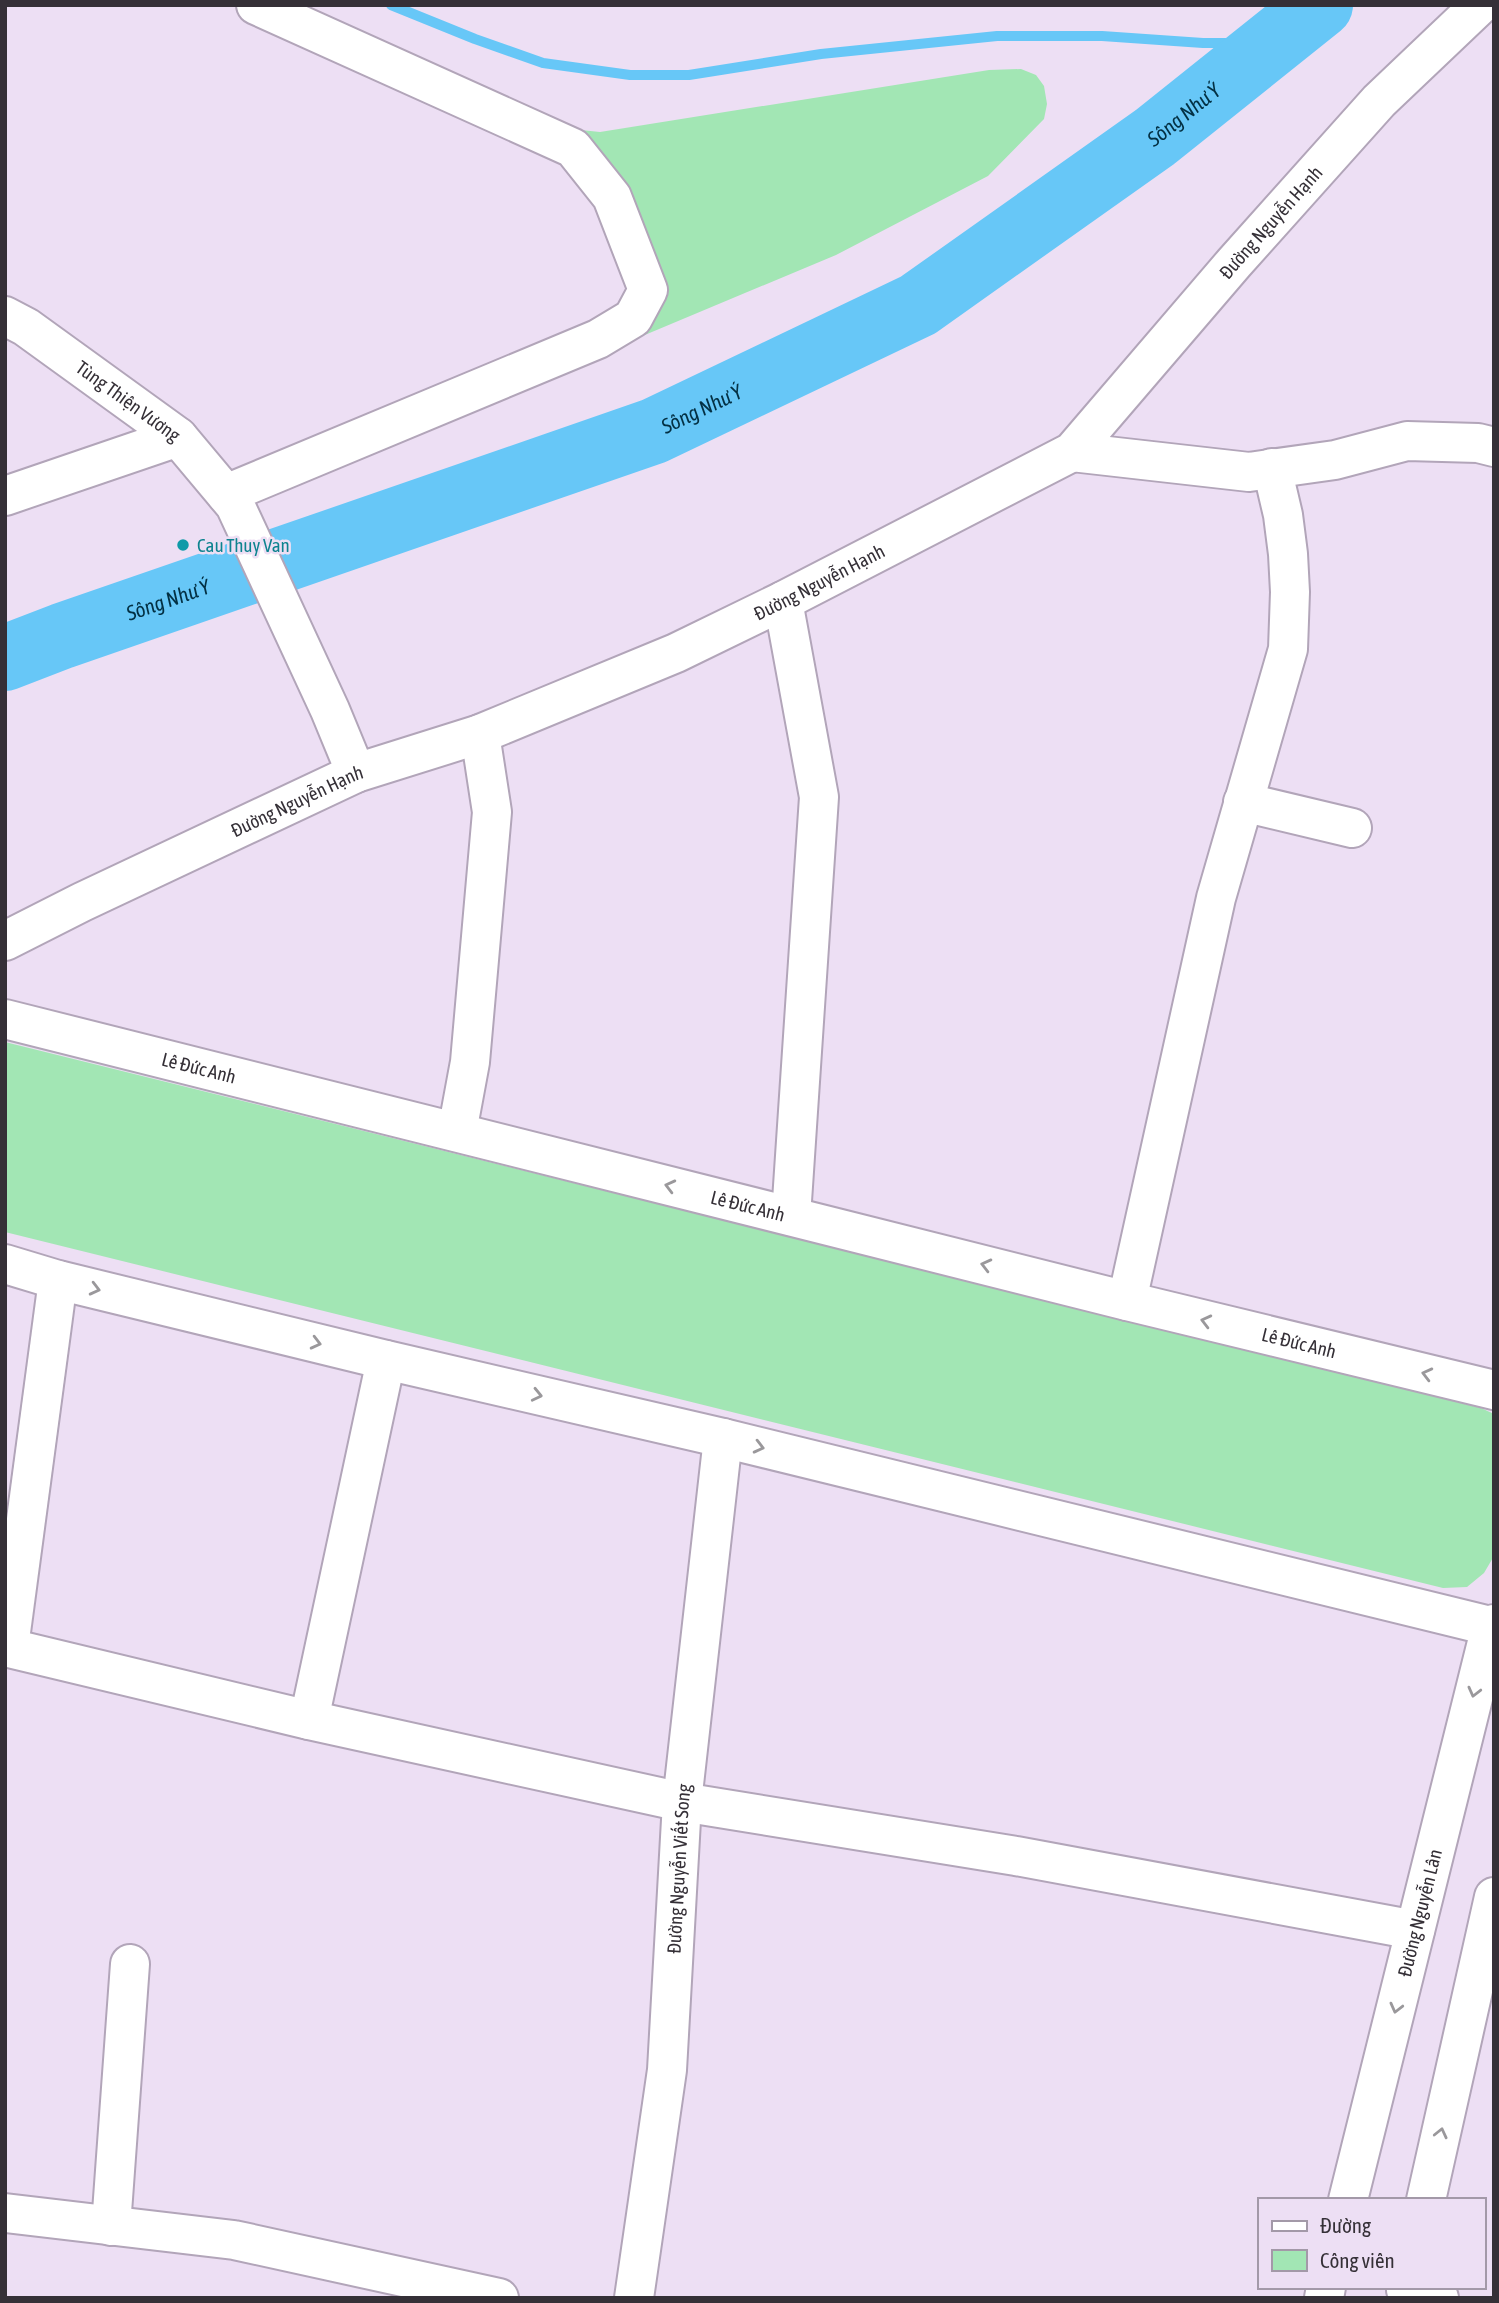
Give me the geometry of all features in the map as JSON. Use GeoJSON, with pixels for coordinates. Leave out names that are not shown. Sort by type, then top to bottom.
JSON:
{"type":"FeatureCollection","features":[{"type":"Feature","properties":{"kind":"street"},"geometry":{"type":"LineString","coordinates":[[230,500],[598,339],[633,318],[648,290],[612,197],[573,148],[256,5]]}},
{"type":"Feature","properties":{"kind":"street","name":"Đường Nguyễn Hạnh"},"geometry":{"type":"LineString","coordinates":[[5,941],[356,773],[480,734],[676,653],[1072,452],[1234,262],[1370,111],[1480,5]]}},
{"type":"Feature","properties":{"kind":"street","name":"Tùng Thiện Vương"},"geometry":{"type":"LineString","coordinates":[[5,316],[26,327],[178,437],[230,500],[330,710],[356,773]]}},
{"type":"Feature","properties":{"kind":"street"},"geometry":{"type":"LineString","coordinates":[[5,496],[178,437]]}},
{"type":"Feature","properties":{"kind":"street"},"geometry":{"type":"LineString","coordinates":[[1072,452],[1249,472],[1335,460],[1408,441],[1478,443],[1494,447]]}},
{"type":"Feature","properties":{"kind":"street"},"geometry":{"type":"LineString","coordinates":[[1127,1301],[1216,898],[1288,649],[1288,554],[1283,515],[1272,468]]}},
{"type":"Feature","properties":{"kind":"street"},"geometry":{"type":"LineString","coordinates":[[783,601],[820,797],[791,1216]]}},
{"type":"Feature","properties":{"kind":"street"},"geometry":{"type":"LineString","coordinates":[[457,1132],[470,1062],[492,812],[480,734]]}},
{"type":"Feature","properties":{"kind":"street"},"geometry":{"type":"LineString","coordinates":[[1243,802],[1352,828]]}},
{"type":"Feature","properties":{"kind":"street","name":"Lê Đức Anh"},"geometry":{"type":"LineString","coordinates":[[5,1019],[1127,1301],[1494,1390]]}},
{"type":"Feature","properties":{"kind":"street"},"geometry":{"type":"LineString","coordinates":[[5,1264],[58,1280],[386,1360],[723,1438],[1493,1626]]}},
{"type":"Feature","properties":{"kind":"street"},"geometry":{"type":"LineString","coordinates":[[58,1280],[7,1647],[309,1720],[682,1802],[1016,1856],[1415,1930]]}},
{"type":"Feature","properties":{"kind":"street"},"geometry":{"type":"LineString","coordinates":[[309,1720],[386,1360]]}},
{"type":"Feature","properties":{"kind":"street","name":"Đường Nguyễn Viết Song"},"geometry":{"type":"LineString","coordinates":[[634,2298],[667,2070],[682,1802],[723,1438]]}},
{"type":"Feature","properties":{"kind":"street","name":"Đường Nguyễn Lân"},"geometry":{"type":"LineString","coordinates":[[1348,2198],[1493,1626]]}},
{"type":"Feature","properties":{"kind":"street"},"geometry":{"type":"LineString","coordinates":[[1426,2198],[1494,1897]]}},
{"type":"Feature","properties":{"kind":"street"},"geometry":{"type":"LineString","coordinates":[[111,2226],[130,1964]]}},
{"type":"Feature","properties":{"kind":"street"},"geometry":{"type":"LineString","coordinates":[[5,2213],[234,2240],[499,2298]]}},
{"type":"Feature","properties":{"kind":"green space"},"geometry":{"type":"Polygon","coordinates":[[[1021,69],[1036,75],[1044,86],[1047,104],[1044,119],[988,176],[836,255],[640,337],[654,316],[635,210],[613,167],[571,129],[600,132],[989,70],[1021,69]]]}},
{"type":"Feature","properties":{"kind":"green space"},"geometry":{"type":"Polygon","coordinates":[[[5,1042],[1481,1408],[1494,1414],[1494,1556],[1484,1573],[1467,1587],[1443,1588],[5,1232],[5,1042]]]}},
{"type":"Feature","properties":{"kind":"waterway"},"geometry":{"type":"LineString","coordinates":[[391,5],[543,63],[630,75],[689,75],[821,54],[997,36],[1102,36],[1203,43],[1271,43]]}},
{"type":"Feature","properties":{"kind":"waterway","name":"Sông Như Ý"},"geometry":{"type":"LineString","coordinates":[[5,658],[654,431],[918,305],[1155,137],[1320,5]]}},
{"type":"Feature","properties":{"kind":"place","name":"Cau Thuy Van"},"geometry":{"type":"Point","coordinates":[183,545]}}]}
